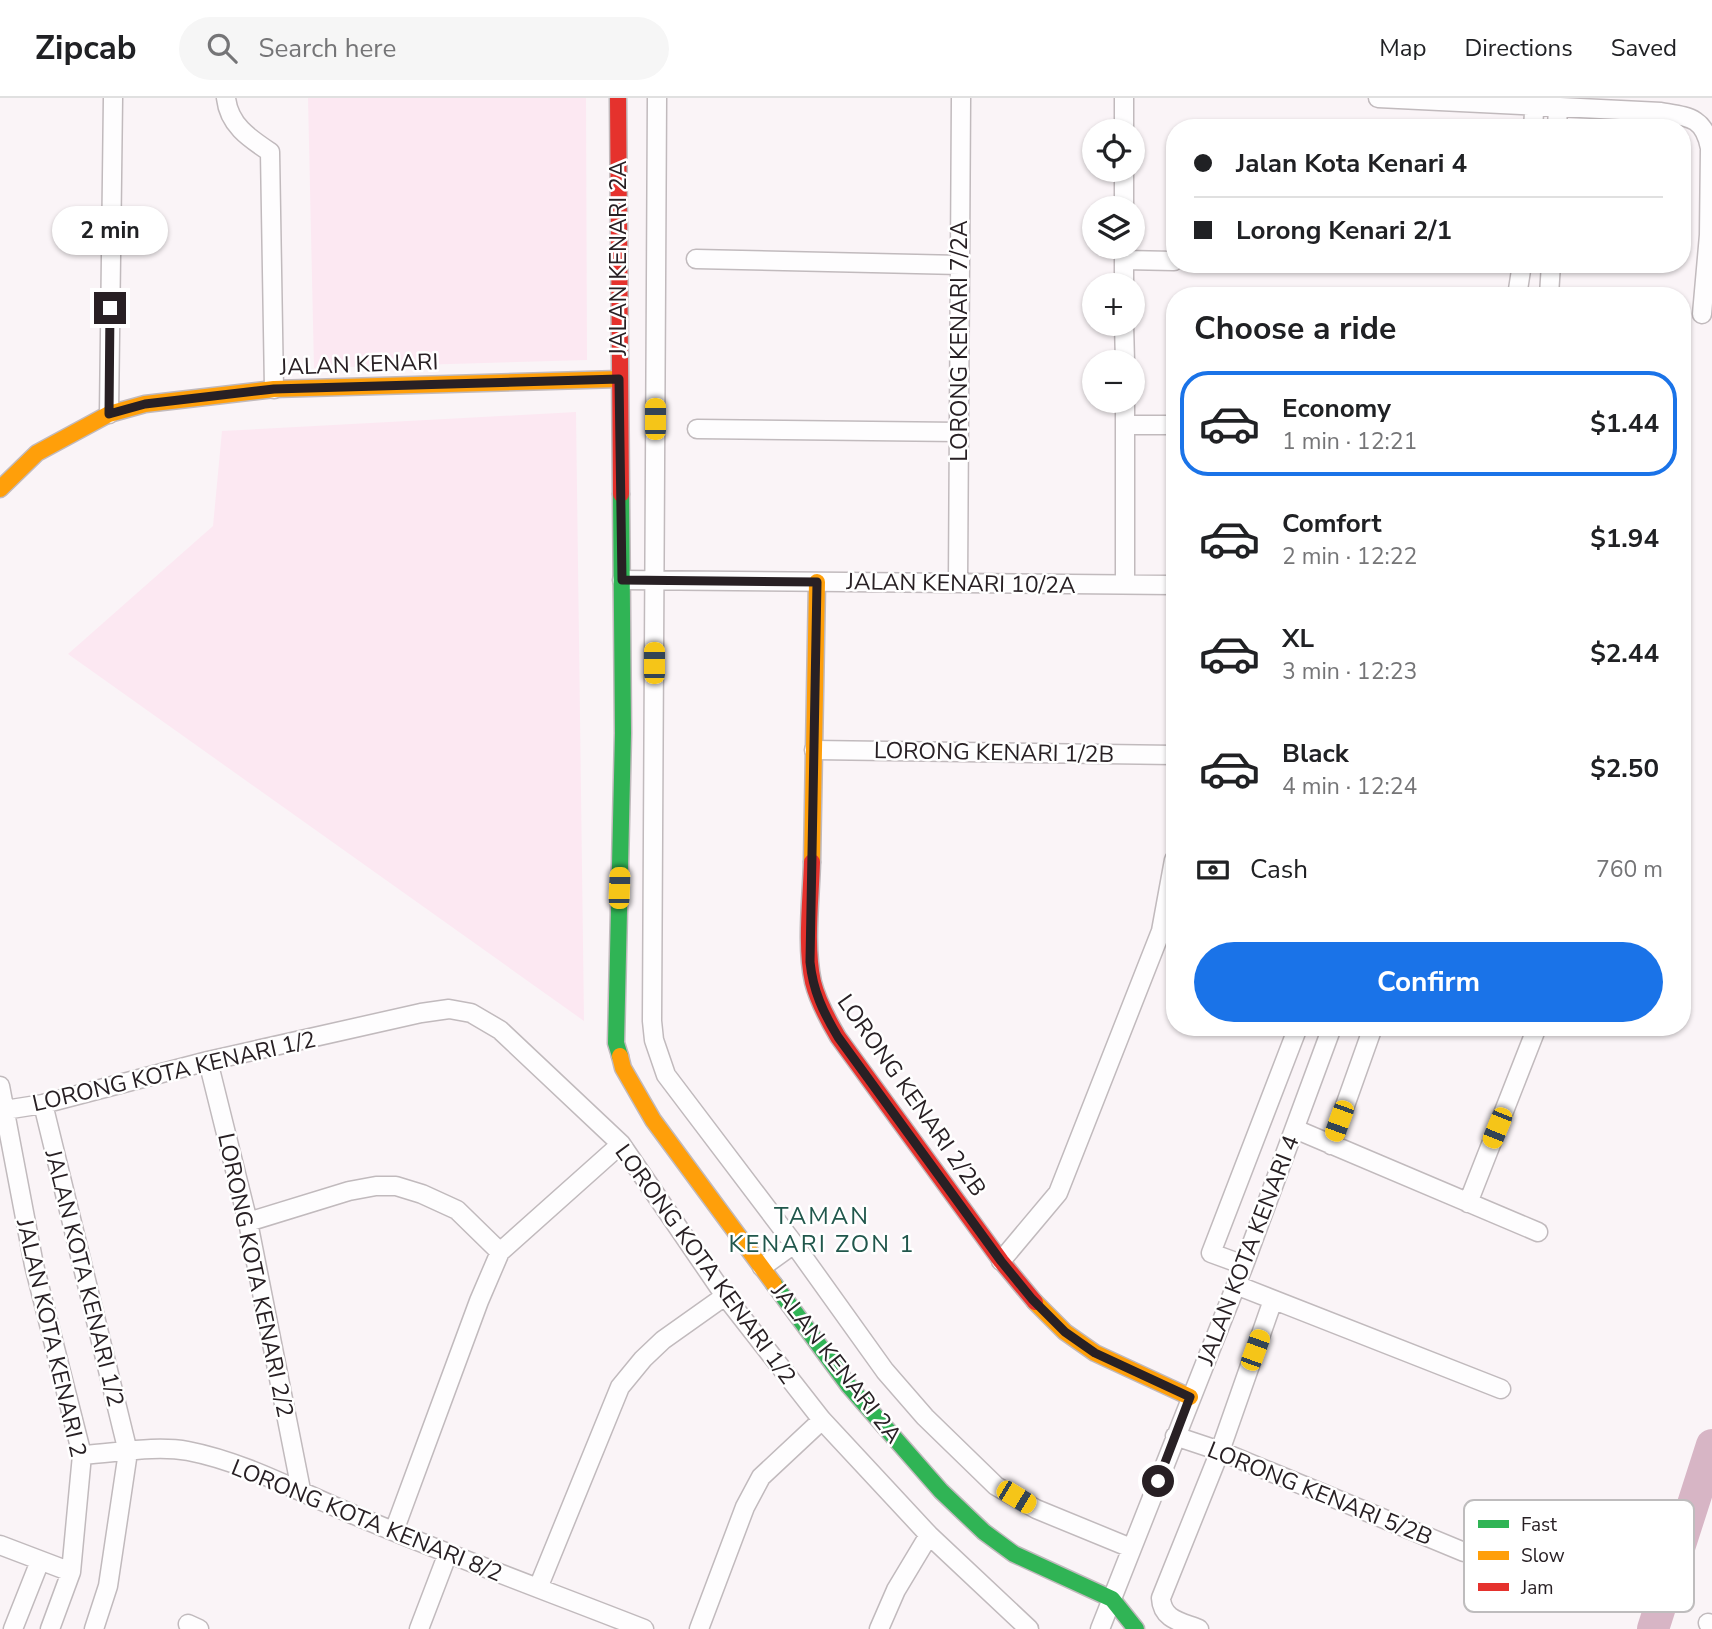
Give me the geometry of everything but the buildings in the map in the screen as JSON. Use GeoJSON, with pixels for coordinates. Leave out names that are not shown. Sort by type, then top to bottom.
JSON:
{"type":"FeatureCollection","features":[{"type":"Feature","properties":{"kind":"street"},"geometry":{"type":"LineString","coordinates":[[109,414],[113,98]]}},
{"type":"Feature","properties":{"kind":"street"},"geometry":{"type":"LineString","coordinates":[[226,98],[228,110],[242,133],[270,152],[274,389]]}},
{"type":"Feature","properties":{"kind":"street","name":"JALAN KENARI 2A"},"geometry":{"type":"LineString","coordinates":[[618,98],[623,733],[616,1043],[623,1068],[636,1093],[849,1386],[941,1491],[984,1532],[1014,1554],[1112,1599]]}},
{"type":"Feature","properties":{"kind":"street","name":"JALAN KENARI 2A"},"geometry":{"type":"LineString","coordinates":[[657,98],[654,1040],[666,1075],[794,1244],[885,1371],[925,1417],[996,1486],[1036,1509],[1131,1548]]}},
{"type":"Feature","properties":{"kind":"street","name":"LORONG KENARI 7/2A"},"geometry":{"type":"LineString","coordinates":[[958,583],[961,98]]}},
{"type":"Feature","properties":{"kind":"street"},"geometry":{"type":"LineString","coordinates":[[1124,98],[1124,119]]}},
{"type":"Feature","properties":{"kind":"street"},"geometry":{"type":"LineString","coordinates":[[1377,98],[1535,102],[1558,107],[1661,113],[1691,119]]}},
{"type":"Feature","properties":{"kind":"street"},"geometry":{"type":"LineString","coordinates":[[1557,119],[1558,107]]}},
{"type":"Feature","properties":{"kind":"street"},"geometry":{"type":"LineString","coordinates":[[1691,119],[1702,124],[1710,148],[1709,235],[1702,314]]}},
{"type":"Feature","properties":{"kind":"street"},"geometry":{"type":"LineString","coordinates":[[1145,257],[1166,260]]}},
{"type":"Feature","properties":{"kind":"street"},"geometry":{"type":"LineString","coordinates":[[696,259],[960,265]]}},
{"type":"Feature","properties":{"kind":"street","name":"JALAN KENARI"},"geometry":{"type":"LineString","coordinates":[[0,488],[37,453],[109,414],[145,404],[274,389],[619,379]]}},
{"type":"Feature","properties":{"kind":"street"},"geometry":{"type":"LineString","coordinates":[[1125,413],[1125,585]]}},
{"type":"Feature","properties":{"kind":"street"},"geometry":{"type":"LineString","coordinates":[[1125,425],[1166,425]]}},
{"type":"Feature","properties":{"kind":"street"},"geometry":{"type":"LineString","coordinates":[[696,429],[959,432]]}},
{"type":"Feature","properties":{"kind":"street","name":"JALAN KENARI 10/2A"},"geometry":{"type":"LineString","coordinates":[[622,580],[1166,585]]}},
{"type":"Feature","properties":{"kind":"street","name":"LORONG KENARI 2/2B"},"geometry":{"type":"LineString","coordinates":[[817,582],[810,962],[820,1007],[838,1037],[1001,1261],[1032,1299],[1065,1332],[1095,1353],[1190,1397]]}},
{"type":"Feature","properties":{"kind":"street","name":"LORONG KENARI 1/2B"},"geometry":{"type":"LineString","coordinates":[[814,750],[1166,755]]}},
{"type":"Feature","properties":{"kind":"street"},"geometry":{"type":"LineString","coordinates":[[1001,1261],[1058,1193],[1161,931],[1166,904]]}},
{"type":"Feature","properties":{"kind":"street","name":"LORONG KOTA KENARI 1/2"},"geometry":{"type":"LineString","coordinates":[[5,1110],[43,1104],[208,1061],[422,1013],[449,1009],[471,1013],[500,1030],[621,1144],[725,1296],[822,1420],[929,1535],[1029,1629]]}},
{"type":"Feature","properties":{"kind":"street"},"geometry":{"type":"LineString","coordinates":[[1244,1265],[1211,1253],[1295,1036]]}},
{"type":"Feature","properties":{"kind":"street","name":"JALAN KOTA KENARI 4"},"geometry":{"type":"LineString","coordinates":[[1100,1629],[1244,1265],[1329,1036]]}},
{"type":"Feature","properties":{"kind":"street"},"geometry":{"type":"LineString","coordinates":[[1331,1145],[1370,1036]]}},
{"type":"Feature","properties":{"kind":"street"},"geometry":{"type":"LineString","coordinates":[[1468,1203],[1533,1036]]}},
{"type":"Feature","properties":{"kind":"street","name":"LORONG KOTA KENARI 2/2"},"geometry":{"type":"LineString","coordinates":[[208,1061],[248,1222],[301,1490]]}},
{"type":"Feature","properties":{"kind":"street","name":"JALAN KOTA KENARI 2"},"geometry":{"type":"LineString","coordinates":[[0,1086],[34,1265],[82,1455],[71,1572],[50,1629]]}},
{"type":"Feature","properties":{"kind":"street","name":"JALAN KOTA KENARI 1/2"},"geometry":{"type":"LineString","coordinates":[[43,1104],[128,1452]]}},
{"type":"Feature","properties":{"kind":"street"},"geometry":{"type":"LineString","coordinates":[[1295,1129],[1538,1232]]}},
{"type":"Feature","properties":{"kind":"street"},"geometry":{"type":"LineString","coordinates":[[394,1531],[479,1301],[500,1252],[621,1144]]}},
{"type":"Feature","properties":{"kind":"street"},"geometry":{"type":"LineString","coordinates":[[248,1222],[349,1191],[376,1186],[396,1186],[457,1210],[500,1252]]}},
{"type":"Feature","properties":{"kind":"street"},"geometry":{"type":"LineString","coordinates":[[762,1267],[794,1244]]}},
{"type":"Feature","properties":{"kind":"street"},"geometry":{"type":"LineString","coordinates":[[1236,1285],[1501,1389]]}},
{"type":"Feature","properties":{"kind":"street"},"geometry":{"type":"LineString","coordinates":[[538,1588],[620,1387],[663,1340],[725,1296]]}},
{"type":"Feature","properties":{"kind":"street"},"geometry":{"type":"LineString","coordinates":[[1199,1629],[1168,1617],[1163,1611],[1161,1598],[1220,1451],[1273,1300]]}},
{"type":"Feature","properties":{"kind":"street"},"geometry":{"type":"LineString","coordinates":[[699,1629],[745,1507],[761,1477],[822,1420]]}},
{"type":"Feature","properties":{"kind":"street","name":"LORONG KENARI 5/2B"},"geometry":{"type":"LineString","coordinates":[[1175,1436],[1220,1451],[1464,1552]]}},
{"type":"Feature","properties":{"kind":"street","name":"LORONG KOTA KENARI 8/2"},"geometry":{"type":"LineString","coordinates":[[82,1455],[163,1449],[187,1451],[301,1490],[351,1514],[644,1629]]}},
{"type":"Feature","properties":{"kind":"street"},"geometry":{"type":"LineString","coordinates":[[94,1629],[108,1586],[128,1452]]}},
{"type":"Feature","properties":{"kind":"street"},"geometry":{"type":"LineString","coordinates":[[879,1629],[896,1590],[929,1535]]}},
{"type":"Feature","properties":{"kind":"street"},"geometry":{"type":"LineString","coordinates":[[0,1545],[71,1572]]}},
{"type":"Feature","properties":{"kind":"street"},"geometry":{"type":"LineString","coordinates":[[419,1629],[448,1553]]}},
{"type":"Feature","properties":{"kind":"street"},"geometry":{"type":"LineString","coordinates":[[13,1629],[40,1561]]}},
{"type":"Feature","properties":{"kind":"street"},"geometry":{"type":"LineString","coordinates":[[1112,1599],[1136,1629]]}},
{"type":"Feature","properties":{"kind":"shaded area"},"geometry":{"type":"Polygon","coordinates":[[[308,98],[586,98],[587,360],[314,368],[308,98]]]}},
{"type":"Feature","properties":{"kind":"shaded area"},"geometry":{"type":"Polygon","coordinates":[[[576,412],[584,1021],[68,654],[213,526],[222,431],[576,412]]]}},
{"type":"Feature","properties":{"kind":"waterway"},"geometry":{"type":"LineString","coordinates":[[1694,1501],[1712,1445]]}},
{"type":"Feature","properties":{"kind":"waterway"},"geometry":{"type":"LineString","coordinates":[[1653,1629],[1658,1612]]}},
{"type":"Feature","properties":{"kind":"traffic: fast"},"geometry":{"type":"LineString","coordinates":[[620,1056],[616,1043],[623,733],[621,494]]}},
{"type":"Feature","properties":{"kind":"traffic: fast"},"geometry":{"type":"LineString","coordinates":[[774,1284],[849,1386],[941,1491],[984,1532],[1014,1554],[1112,1599],[1136,1629]]}},
{"type":"Feature","properties":{"kind":"traffic: slow"},"geometry":{"type":"LineString","coordinates":[[0,489],[37,453],[109,414],[145,404],[274,389],[619,379]]}},
{"type":"Feature","properties":{"kind":"traffic: slow"},"geometry":{"type":"LineString","coordinates":[[812,862],[817,582]]}},
{"type":"Feature","properties":{"kind":"traffic: slow"},"geometry":{"type":"LineString","coordinates":[[620,1056],[623,1068],[653,1120],[774,1284]]}},
{"type":"Feature","properties":{"kind":"traffic: slow"},"geometry":{"type":"LineString","coordinates":[[1035,1302],[1065,1332],[1095,1353],[1190,1397]]}},
{"type":"Feature","properties":{"kind":"traffic: jam"},"geometry":{"type":"LineString","coordinates":[[618,98],[621,494]]}},
{"type":"Feature","properties":{"kind":"traffic: jam"},"geometry":{"type":"LineString","coordinates":[[812,862],[809,938],[813,982],[820,1004],[838,1037],[1001,1261],[1035,1302]]}},
{"type":"Feature","properties":{"kind":"district","name":"TAMAN KENARI ZON 1"},"geometry":{"type":"Point","coordinates":[822,1230]}},
{"type":"Feature","properties":{"kind":"route"},"geometry":{"type":"LineString","coordinates":[[110,308],[109,414],[145,404],[274,389],[619,379],[622,580],[817,582],[810,962],[820,1007],[838,1037],[1001,1261],[1032,1299],[1065,1332],[1095,1353],[1190,1397],[1158,1481]]}}]}
